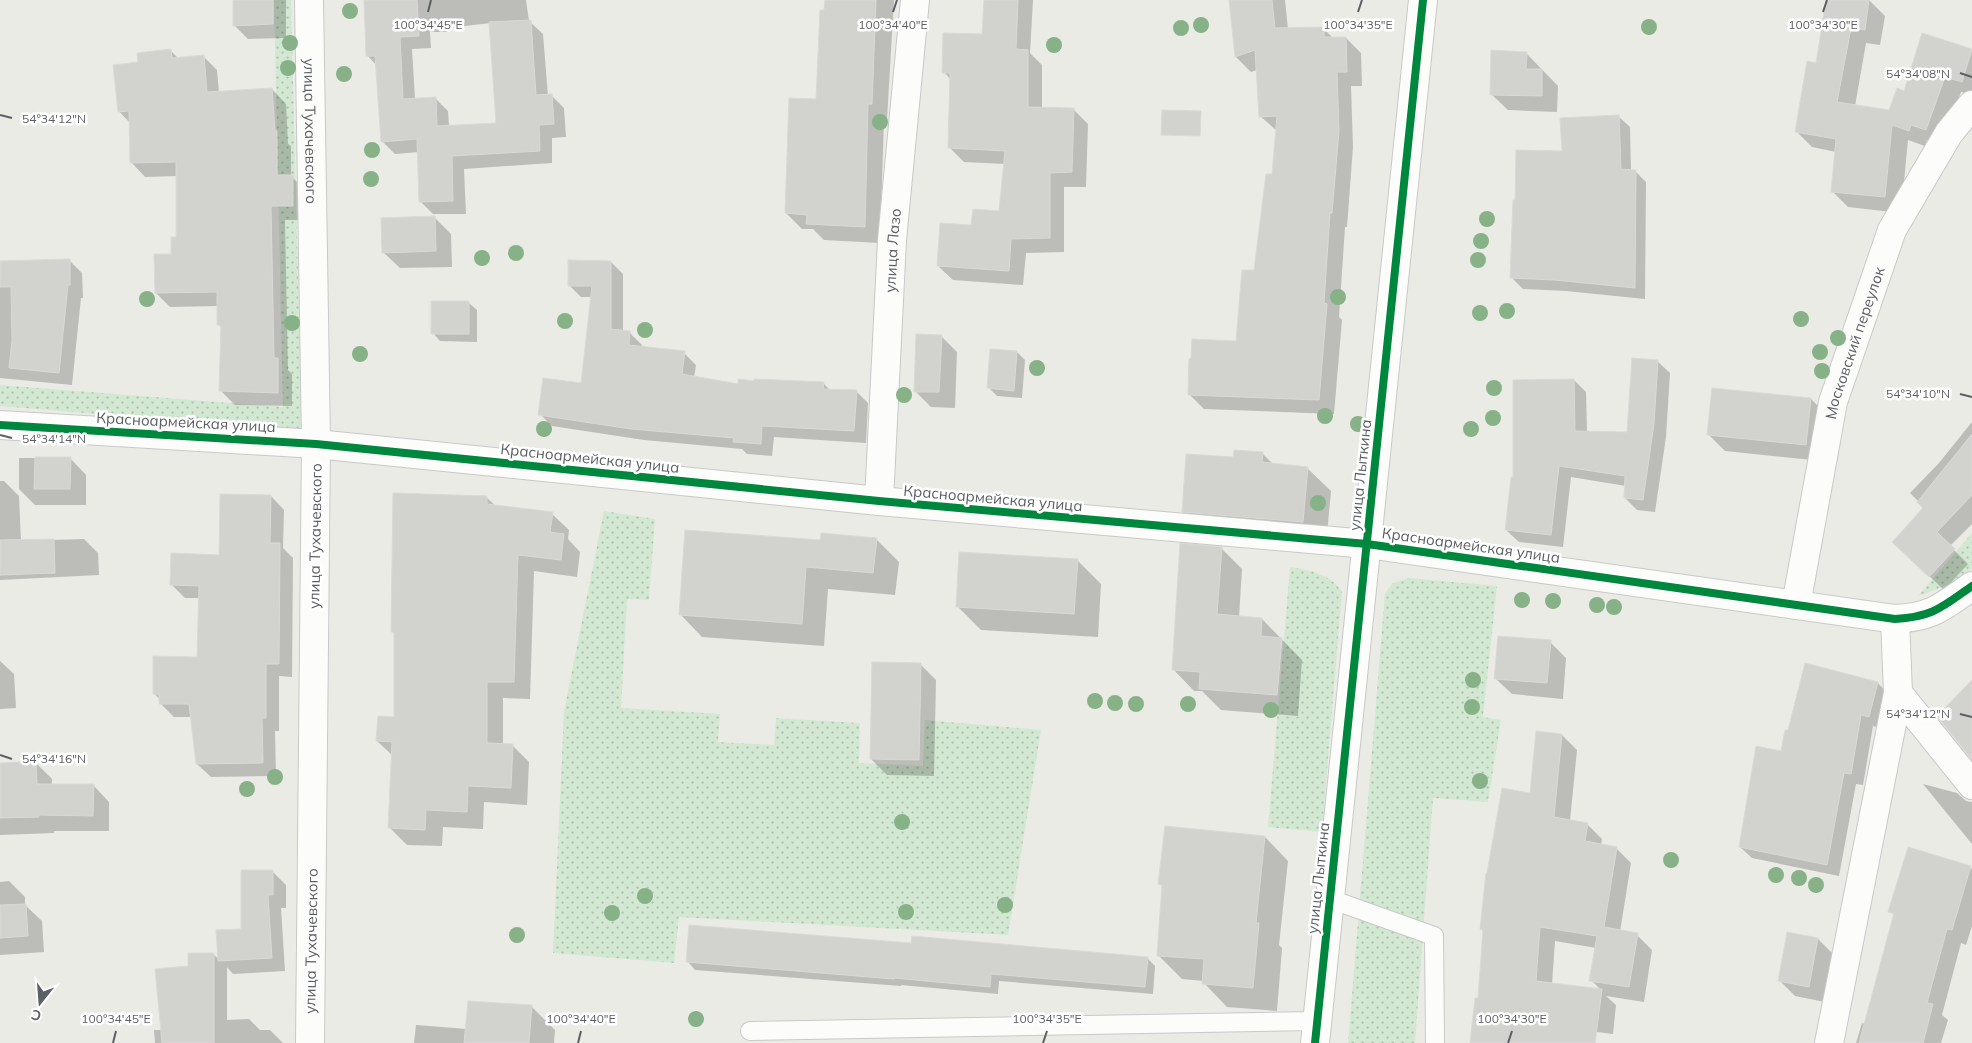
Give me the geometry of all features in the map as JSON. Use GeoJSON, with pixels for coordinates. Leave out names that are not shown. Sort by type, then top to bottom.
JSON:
{"type":"FeatureCollection","features":[{"type":"Feature","properties":{"kind":"street","name":"улица Тухачевского"},"geometry":{"type":"LineString","coordinates":[[309,0],[316,444],[310,1043]]}},
{"type":"Feature","properties":{"kind":"street","name":"улица Лазо"},"geometry":{"type":"LineString","coordinates":[[879,501],[892,240],[915,0]]}},
{"type":"Feature","properties":{"kind":"street","name":"улица Лыткина"},"geometry":{"type":"LineString","coordinates":[[1316,1032],[1423,0]]}},
{"type":"Feature","properties":{"kind":"street","name":"Московский переулок"},"geometry":{"type":"LineString","coordinates":[[1796,605],[1833,402],[1892,230],[1949,133],[1972,105]]}},
{"type":"Feature","properties":{"kind":"street","name":"Красноармейская улица"},"geometry":{"type":"LineString","coordinates":[[0,425],[316,444],[879,501],[1368,544],[1895,619],[1917,618],[1936,612],[1972,586]]}},
{"type":"Feature","properties":{"kind":"street"},"geometry":{"type":"LineString","coordinates":[[1828,1043],[1898,692],[1895,619]]}},
{"type":"Feature","properties":{"kind":"street"},"geometry":{"type":"LineString","coordinates":[[1898,692],[1972,785]]}},
{"type":"Feature","properties":{"kind":"lane"},"geometry":{"type":"LineString","coordinates":[[1330,899],[1434,936],[1435,1043]]}},
{"type":"Feature","properties":{"kind":"lane"},"geometry":{"type":"LineString","coordinates":[[750,1031],[964,1036],[1316,1032]]}},
{"type":"Feature","properties":{"kind":"green space"},"geometry":{"type":"Polygon","coordinates":[[[274,0],[291,0],[302,431],[0,406],[0,385],[283,407],[274,0]]]}},
{"type":"Feature","properties":{"kind":"green space"},"geometry":{"type":"Polygon","coordinates":[[[604,511],[655,519],[649,600],[627,599],[621,708],[720,714],[718,742],[774,745],[776,718],[860,723],[859,763],[923,766],[925,720],[1041,730],[1008,935],[679,917],[674,963],[553,953],[564,711],[604,511]]]}},
{"type":"Feature","properties":{"kind":"green space"},"geometry":{"type":"Polygon","coordinates":[[[1972,533],[1972,569],[1951,584],[1918,596],[1972,533]]]}},
{"type":"Feature","properties":{"kind":"green space"},"geometry":{"type":"Polygon","coordinates":[[[1290,567],[1319,574],[1331,580],[1342,591],[1322,832],[1268,827],[1290,567]]]}},
{"type":"Feature","properties":{"kind":"green space"},"geometry":{"type":"Polygon","coordinates":[[[1409,578],[1497,586],[1483,717],[1501,720],[1488,802],[1433,798],[1415,1043],[1348,1043],[1385,593],[1393,583],[1409,578]]]}},
{"type":"Feature","properties":{"kind":"building"},"geometry":{"type":"Polygon","coordinates":[[[233,0],[273,0],[273,24],[233,26],[233,0]]]}},
{"type":"Feature","properties":{"kind":"building"},"geometry":{"type":"Polygon","coordinates":[[[364,0],[417,0],[419,36],[400,37],[403,99],[436,97],[437,126],[496,123],[489,22],[531,20],[536,95],[552,94],[554,124],[539,125],[540,151],[452,156],[453,201],[419,202],[417,139],[381,142],[375,56],[366,56],[364,0]]]}},
{"type":"Feature","properties":{"kind":"building"},"geometry":{"type":"Polygon","coordinates":[[[825,0],[876,0],[872,104],[868,104],[865,227],[806,224],[807,215],[785,213],[789,98],[816,99],[820,10],[824,10],[825,0]]]}},
{"type":"Feature","properties":{"kind":"building"},"geometry":{"type":"Polygon","coordinates":[[[984,0],[1018,0],[1016,49],[1028,50],[1028,107],[1074,108],[1072,172],[1050,173],[1050,238],[1011,239],[1009,271],[937,266],[940,223],[971,225],[973,209],[999,211],[1005,151],[948,148],[950,73],[942,73],[943,33],[982,34],[984,0]]]}},
{"type":"Feature","properties":{"kind":"building"},"geometry":{"type":"Polygon","coordinates":[[[1229,0],[1272,0],[1275,28],[1324,27],[1324,37],[1346,37],[1347,72],[1337,72],[1339,131],[1332,213],[1330,213],[1324,303],[1327,304],[1319,400],[1188,395],[1189,359],[1191,358],[1192,339],[1236,341],[1242,270],[1254,270],[1266,174],[1272,174],[1277,116],[1259,117],[1255,50],[1235,57],[1229,0]]]}},
{"type":"Feature","properties":{"kind":"building"},"geometry":{"type":"Polygon","coordinates":[[[1826,0],[1869,0],[1865,30],[1851,28],[1837,102],[1889,110],[1897,88],[1904,91],[1922,33],[1972,49],[1962,82],[1945,77],[1926,130],[1911,125],[1909,131],[1892,125],[1885,197],[1831,192],[1836,139],[1795,132],[1807,61],[1816,63],[1826,0]]]}},
{"type":"Feature","properties":{"kind":"building"},"geometry":{"type":"Polygon","coordinates":[[[171,49],[172,58],[204,55],[207,92],[272,88],[275,131],[277,131],[277,175],[293,175],[293,206],[271,206],[274,358],[278,358],[278,393],[219,391],[221,325],[217,325],[217,292],[155,293],[154,254],[171,254],[171,237],[176,237],[176,162],[130,163],[129,111],[118,112],[113,65],[138,62],[137,53],[171,49]]]}},
{"type":"Feature","properties":{"kind":"building"},"geometry":{"type":"Polygon","coordinates":[[[1491,50],[1527,52],[1526,69],[1542,69],[1542,96],[1490,95],[1491,50]]]}},
{"type":"Feature","properties":{"kind":"building"},"geometry":{"type":"Polygon","coordinates":[[[1162,110],[1201,111],[1200,136],[1161,135],[1162,110]]]}},
{"type":"Feature","properties":{"kind":"building"},"geometry":{"type":"Polygon","coordinates":[[[1619,115],[1621,169],[1636,170],[1635,288],[1554,280],[1510,278],[1516,150],[1562,151],[1560,118],[1619,115]]]}},
{"type":"Feature","properties":{"kind":"building"},"geometry":{"type":"Polygon","coordinates":[[[435,216],[436,251],[382,253],[381,218],[435,216]]]}},
{"type":"Feature","properties":{"kind":"building"},"geometry":{"type":"Polygon","coordinates":[[[70,259],[70,285],[68,285],[59,373],[9,368],[12,340],[11,287],[0,287],[0,261],[70,259]]]}},
{"type":"Feature","properties":{"kind":"building"},"geometry":{"type":"Polygon","coordinates":[[[568,260],[611,261],[611,329],[630,331],[629,345],[685,351],[682,374],[738,384],[738,379],[824,382],[823,389],[857,390],[854,431],[762,426],[761,444],[733,442],[734,438],[631,429],[538,415],[543,378],[581,383],[592,286],[568,286],[568,260]]]}},
{"type":"Feature","properties":{"kind":"building"},"geometry":{"type":"Polygon","coordinates":[[[431,301],[469,301],[469,334],[431,334],[431,301]]]}},
{"type":"Feature","properties":{"kind":"building"},"geometry":{"type":"Polygon","coordinates":[[[916,334],[942,335],[939,392],[914,392],[916,334]]]}},
{"type":"Feature","properties":{"kind":"building"},"geometry":{"type":"Polygon","coordinates":[[[990,349],[1017,351],[1014,391],[987,388],[990,349]]]}},
{"type":"Feature","properties":{"kind":"building"},"geometry":{"type":"Polygon","coordinates":[[[1632,358],[1658,360],[1654,424],[1643,500],[1624,498],[1625,476],[1559,466],[1551,535],[1505,530],[1511,477],[1513,477],[1513,380],[1574,379],[1575,431],[1627,432],[1632,358]]]}},
{"type":"Feature","properties":{"kind":"building"},"geometry":{"type":"Polygon","coordinates":[[[1712,388],[1811,398],[1806,445],[1707,435],[1712,388]]]}},
{"type":"Feature","properties":{"kind":"building"},"geometry":{"type":"Polygon","coordinates":[[[1972,434],[1972,495],[1937,532],[1955,549],[1929,577],[1892,542],[1923,508],[1917,502],[1972,434]]]}},
{"type":"Feature","properties":{"kind":"building"},"geometry":{"type":"Polygon","coordinates":[[[1234,450],[1263,452],[1262,462],[1308,467],[1303,522],[1182,512],[1186,454],[1233,457],[1234,450]]]}},
{"type":"Feature","properties":{"kind":"building"},"geometry":{"type":"Polygon","coordinates":[[[35,457],[71,457],[70,489],[34,489],[35,457]]]}},
{"type":"Feature","properties":{"kind":"building"},"geometry":{"type":"Polygon","coordinates":[[[393,493],[487,496],[487,504],[553,512],[550,532],[564,534],[561,560],[518,555],[514,682],[487,682],[487,743],[513,744],[511,788],[468,786],[467,812],[426,810],[425,830],[388,828],[392,742],[376,741],[378,716],[394,717],[394,632],[391,632],[393,493]]]}},
{"type":"Feature","properties":{"kind":"building"},"geometry":{"type":"Polygon","coordinates":[[[220,494],[271,495],[270,543],[280,543],[279,664],[266,664],[266,718],[262,718],[263,763],[196,764],[189,704],[159,704],[159,694],[153,694],[153,656],[197,657],[199,586],[170,585],[171,553],[219,555],[220,494]]]}},
{"type":"Feature","properties":{"kind":"building"},"geometry":{"type":"Polygon","coordinates":[[[685,530],[820,540],[821,533],[877,538],[873,573],[806,567],[802,624],[679,615],[685,530]]]}},
{"type":"Feature","properties":{"kind":"building"},"geometry":{"type":"Polygon","coordinates":[[[54,539],[55,573],[0,575],[0,540],[54,539]]]}},
{"type":"Feature","properties":{"kind":"building"},"geometry":{"type":"Polygon","coordinates":[[[1180,543],[1222,547],[1217,614],[1262,618],[1261,636],[1282,638],[1277,695],[1199,689],[1200,672],[1172,670],[1180,543]]]}},
{"type":"Feature","properties":{"kind":"building"},"geometry":{"type":"Polygon","coordinates":[[[959,552],[1078,559],[1074,614],[956,607],[959,552]]]}},
{"type":"Feature","properties":{"kind":"building"},"geometry":{"type":"Polygon","coordinates":[[[1498,636],[1551,640],[1547,683],[1494,679],[1498,636]]]}},
{"type":"Feature","properties":{"kind":"building"},"geometry":{"type":"Polygon","coordinates":[[[872,662],[921,663],[919,760],[870,759],[872,662]]]}},
{"type":"Feature","properties":{"kind":"building"},"geometry":{"type":"Polygon","coordinates":[[[1805,663],[1878,682],[1869,717],[1861,715],[1851,774],[1844,773],[1827,865],[1739,847],[1756,746],[1781,751],[1785,730],[1788,730],[1805,663]]]}},
{"type":"Feature","properties":{"kind":"building"},"geometry":{"type":"Polygon","coordinates":[[[1972,680],[1972,760],[1937,716],[1972,680]]]}},
{"type":"Feature","properties":{"kind":"building"},"geometry":{"type":"Polygon","coordinates":[[[1536,731],[1562,734],[1554,817],[1588,823],[1585,841],[1617,847],[1604,927],[1638,933],[1629,987],[1589,981],[1597,936],[1540,927],[1536,981],[1602,989],[1595,1043],[1470,1043],[1475,998],[1478,998],[1483,930],[1480,929],[1486,873],[1502,788],[1530,793],[1536,731]]]}},
{"type":"Feature","properties":{"kind":"building"},"geometry":{"type":"Polygon","coordinates":[[[36,761],[37,784],[94,784],[93,816],[38,815],[39,817],[0,818],[0,763],[36,761]]]}},
{"type":"Feature","properties":{"kind":"building"},"geometry":{"type":"Polygon","coordinates":[[[1165,826],[1265,836],[1256,923],[1259,923],[1253,988],[1202,984],[1204,959],[1157,956],[1162,885],[1158,884],[1165,826]]]}},
{"type":"Feature","properties":{"kind":"building"},"geometry":{"type":"Polygon","coordinates":[[[1908,847],[1971,866],[1952,930],[1947,929],[1927,1003],[1933,1004],[1923,1043],[1859,1043],[1894,913],[1888,912],[1908,847]]]}},
{"type":"Feature","properties":{"kind":"building"},"geometry":{"type":"Polygon","coordinates":[[[241,870],[273,870],[273,895],[268,895],[272,958],[218,961],[216,930],[241,929],[241,870]]]}},
{"type":"Feature","properties":{"kind":"building"},"geometry":{"type":"Polygon","coordinates":[[[26,904],[28,936],[0,938],[0,905],[26,904]]]}},
{"type":"Feature","properties":{"kind":"building"},"geometry":{"type":"Polygon","coordinates":[[[689,925],[911,943],[912,936],[1148,957],[1145,987],[991,974],[990,987],[686,962],[689,925]]]}},
{"type":"Feature","properties":{"kind":"building"},"geometry":{"type":"Polygon","coordinates":[[[1787,932],[1818,938],[1809,987],[1778,981],[1787,932]]]}},
{"type":"Feature","properties":{"kind":"building"},"geometry":{"type":"Polygon","coordinates":[[[188,953],[214,953],[214,1043],[162,1043],[155,969],[188,966],[188,953]]]}},
{"type":"Feature","properties":{"kind":"building"},"geometry":{"type":"Polygon","coordinates":[[[468,1001],[532,1005],[529,1043],[464,1043],[468,1001]]]}},
{"type":"Feature","properties":{"kind":"cycle path"},"geometry":{"type":"LineString","coordinates":[[1315,1043],[1423,0]]}},
{"type":"Feature","properties":{"kind":"cycle path"},"geometry":{"type":"LineString","coordinates":[[0,425],[316,444],[879,501],[1367,544],[1895,619],[1919,616],[1936,610],[1972,586]]}}]}
